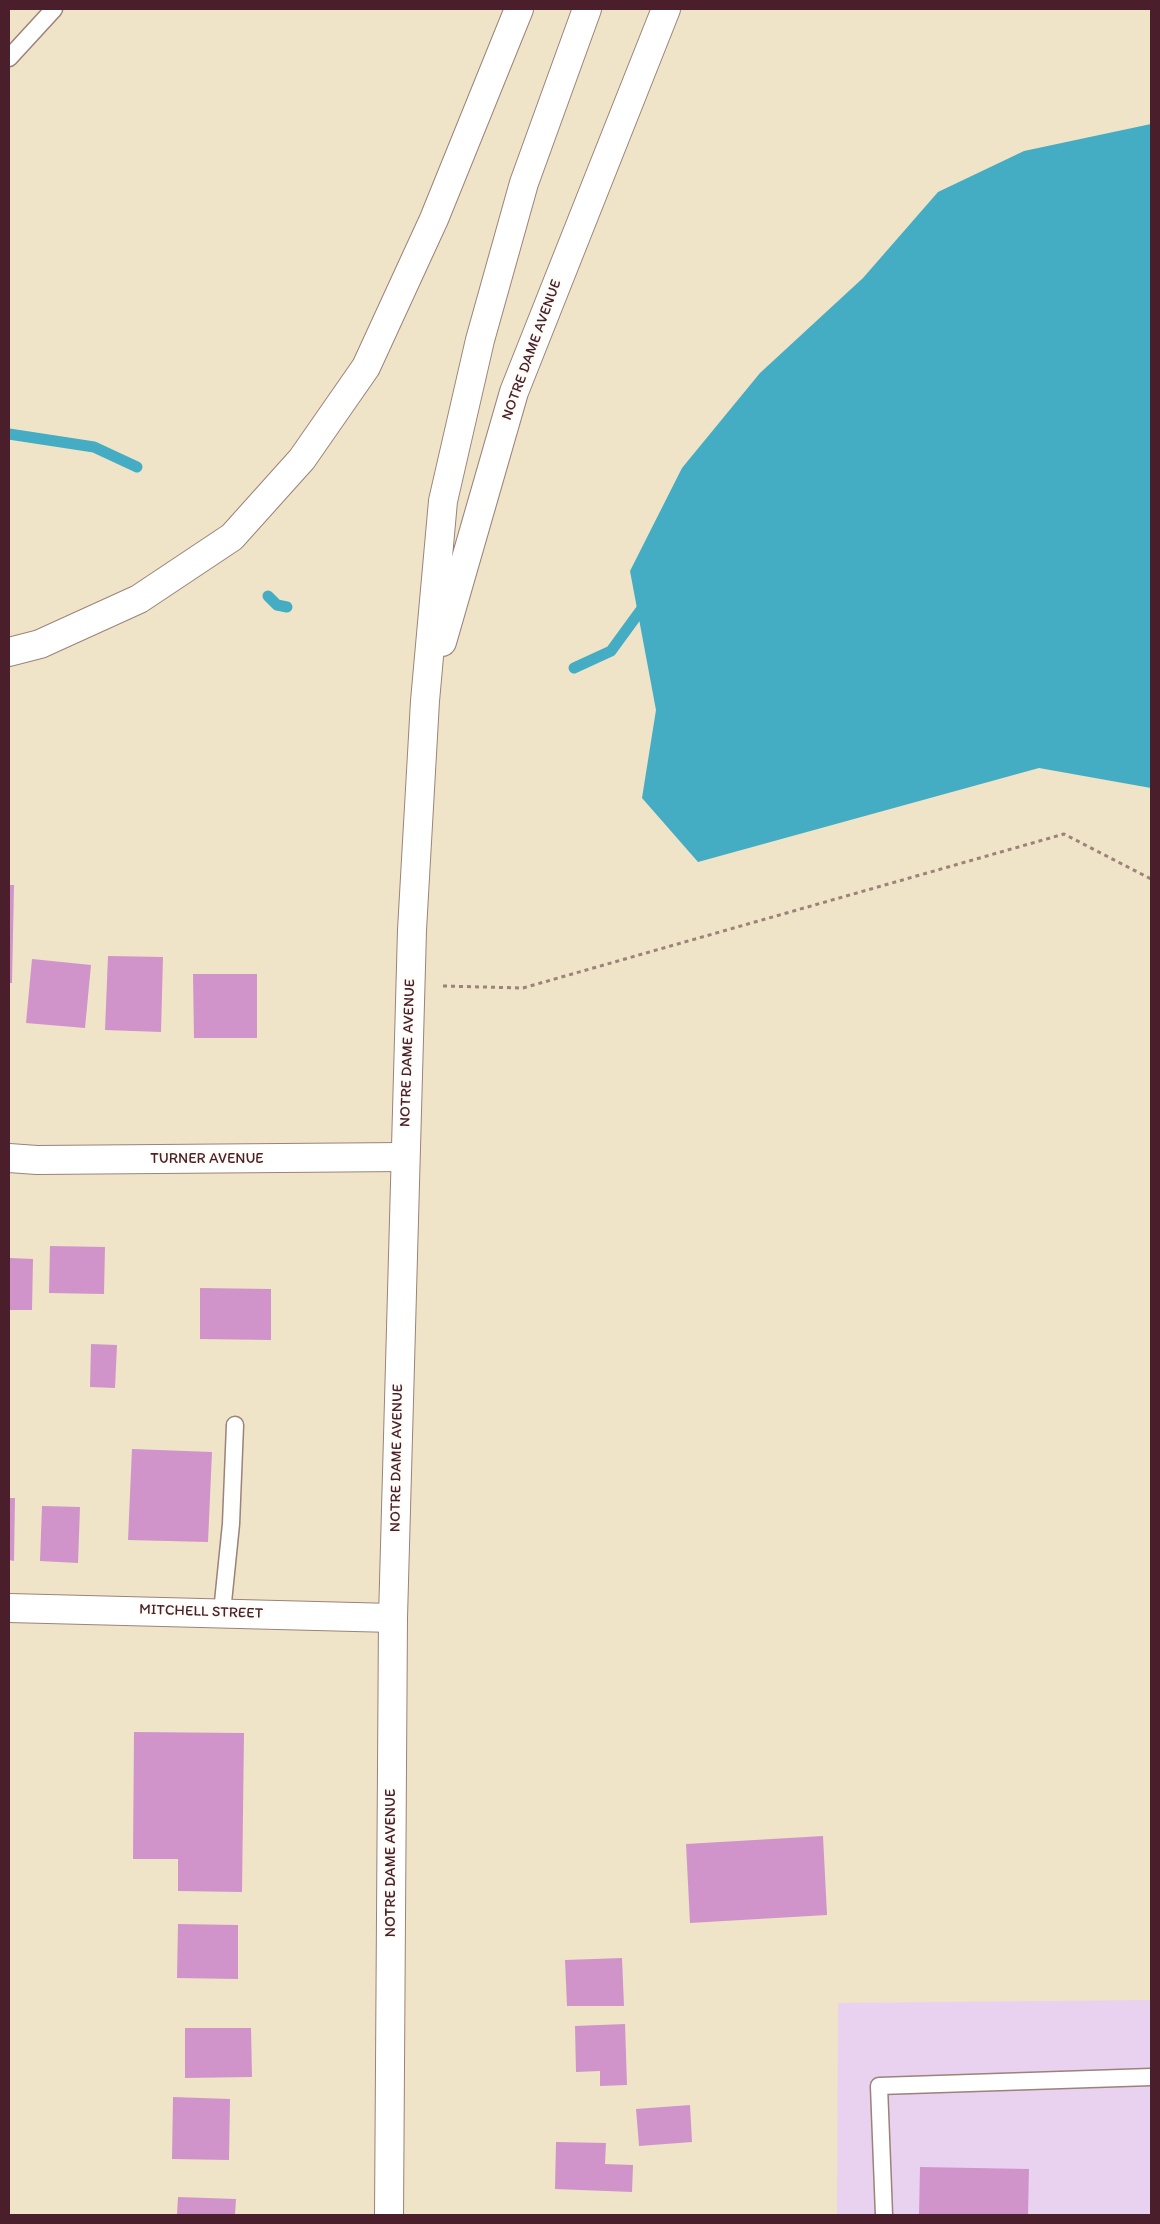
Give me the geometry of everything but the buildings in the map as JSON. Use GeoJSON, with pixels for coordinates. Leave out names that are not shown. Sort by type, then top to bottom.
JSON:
{"type":"FeatureCollection","features":[{"type":"Feature","properties":{"kind":"main road"},"geometry":{"type":"LineString","coordinates":[[9,652],[40,644],[146,594],[232,537],[302,459],[366,367],[434,219],[519,9]]}},
{"type":"Feature","properties":{"kind":"main road","name":"NOTRE DAME AVENUE"},"geometry":{"type":"LineString","coordinates":[[389,2215],[393,1618],[410,985],[425,701],[443,501],[480,340],[524,183],[587,9]]}},
{"type":"Feature","properties":{"kind":"main road","name":"NOTRE DAME AVENUE"},"geometry":{"type":"LineString","coordinates":[[425,701],[514,392],[666,9]]}},
{"type":"Feature","properties":{"kind":"main road","name":"TURNER AVENUE"},"geometry":{"type":"LineString","coordinates":[[9,1158],[47,1160],[404,1157]]}},
{"type":"Feature","properties":{"kind":"main road","name":"MITCHELL STREET"},"geometry":{"type":"LineString","coordinates":[[9,1608],[222,1612],[393,1618]]}},
{"type":"Feature","properties":{"kind":"lane"},"geometry":{"type":"LineString","coordinates":[[9,58],[54,9]]}},
{"type":"Feature","properties":{"kind":"lane"},"geometry":{"type":"LineString","coordinates":[[222,1612],[231,1524],[235,1425]]}},
{"type":"Feature","properties":{"kind":"lane"},"geometry":{"type":"LineString","coordinates":[[884,2215],[880,2086],[1151,2077]]}},
{"type":"Feature","properties":{"kind":"path"},"geometry":{"type":"LineString","coordinates":[[410,985],[523,988],[1064,834],[1151,880]]}},
{"type":"Feature","properties":{"kind":"shaded area"},"geometry":{"type":"Polygon","coordinates":[[[1151,2000],[1151,2215],[837,2215],[838,2003],[1151,2000]]]}},
{"type":"Feature","properties":{"kind":"water"},"geometry":{"type":"Polygon","coordinates":[[[1151,124],[1151,788],[1039,768],[698,862],[642,798],[656,710],[630,571],[682,468],[760,373],[863,278],[938,192],[1024,151],[1151,124]]]}},
{"type":"Feature","properties":{"kind":"waterway"},"geometry":{"type":"LineString","coordinates":[[9,434],[94,447],[137,467]]}},
{"type":"Feature","properties":{"kind":"waterway"},"geometry":{"type":"LineString","coordinates":[[268,596],[277,605],[287,607]]}},
{"type":"Feature","properties":{"kind":"waterway"},"geometry":{"type":"LineString","coordinates":[[574,668],[611,651],[646,603]]}}]}
